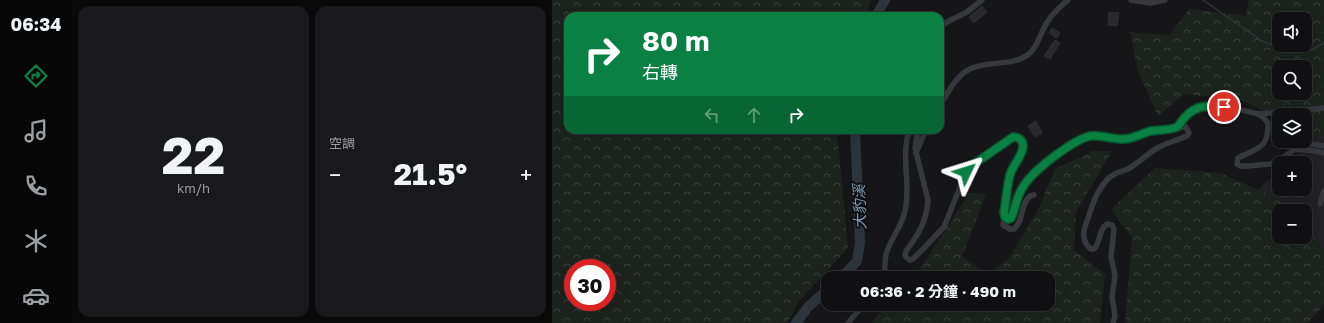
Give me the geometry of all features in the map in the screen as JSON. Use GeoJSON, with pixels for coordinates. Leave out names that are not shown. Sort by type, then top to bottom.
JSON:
{"type":"FeatureCollection","features":[{"type":"Feature","properties":{"kind":"street"},"geometry":{"type":"LineString","coordinates":[[944,24],[967,12],[982,0]]}},
{"type":"Feature","properties":{"kind":"street"},"geometry":{"type":"LineString","coordinates":[[944,100],[956,81],[969,69],[1004,63],[1020,59],[1028,55],[1034,49],[1048,22],[1068,0]]}},
{"type":"Feature","properties":{"kind":"street"},"geometry":{"type":"LineString","coordinates":[[1131,0],[1150,3],[1165,0]]}},
{"type":"Feature","properties":{"kind":"street"},"geometry":{"type":"LineString","coordinates":[[1177,127],[1192,110],[1200,106],[1210,105],[1258,114],[1324,108]]}},
{"type":"Feature","properties":{"kind":"street"},"geometry":{"type":"LineString","coordinates":[[1258,114],[1264,118],[1268,124],[1266,142],[1262,147],[1238,158],[1237,164],[1240,166],[1270,164],[1305,143],[1324,146]]}},
{"type":"Feature","properties":{"kind":"street"},"geometry":{"type":"LineString","coordinates":[[1005,217],[1008,219],[1011,218],[1018,196],[1030,176],[1044,164],[1084,139],[1094,136],[1109,139],[1125,139],[1149,132],[1177,127],[1186,127],[1189,133],[1187,136],[1160,146],[1129,168],[1108,178],[1099,191],[1085,227],[1083,236],[1084,242],[1090,249],[1094,249],[1097,246],[1103,226],[1110,224],[1114,228],[1111,249],[1115,275],[1112,297],[1114,316],[1113,323]]}},
{"type":"Feature","properties":{"kind":"street"},"geometry":{"type":"LineString","coordinates":[[886,271],[887,251],[899,228],[906,207],[908,183],[905,150],[909,134]]}},
{"type":"Feature","properties":{"kind":"street"},"geometry":{"type":"LineString","coordinates":[[917,134],[914,144],[928,200],[928,206],[926,217],[920,231],[906,251],[905,255],[910,260],[913,259],[944,227],[962,180],[971,166],[1013,137],[1020,139],[1023,144],[1023,148],[1009,178],[1003,225],[1010,229],[1014,229],[1019,223],[1025,202],[1030,196],[1034,195]]}},
{"type":"Feature","properties":{"kind":"street"},"geometry":{"type":"LineString","coordinates":[[916,153],[924,134]]}},
{"type":"Feature","properties":{"kind":"street"},"geometry":{"type":"LineString","coordinates":[[1296,149],[1324,153]]}},
{"type":"Feature","properties":{"kind":"street"},"geometry":{"type":"LineString","coordinates":[[1320,204],[1324,191]]}},
{"type":"Feature","properties":{"kind":"street"},"geometry":{"type":"LineString","coordinates":[[848,323],[858,311]]}},
{"type":"Feature","properties":{"kind":"shaded area"},"geometry":{"type":"Polygon","coordinates":[[[1324,119],[1324,287],[1284,244],[1312,244],[1312,204],[1272,204],[1272,231],[1244,201],[1272,177],[1272,196],[1312,196],[1312,156],[1296,156],[1297,155],[1295,148],[1312,148],[1312,122],[1324,119]]]}},
{"type":"Feature","properties":{"kind":"green space"},"geometry":{"type":"Polygon","coordinates":[[[552,0],[871,0],[867,12],[564,12],[564,134],[837,134],[848,248],[827,271],[821,271],[821,277],[799,301],[787,323],[552,323],[552,0]]]}},
{"type":"Feature","properties":{"kind":"green space"},"geometry":{"type":"Polygon","coordinates":[[[1249,0],[1324,0],[1324,136],[1312,134],[1312,108],[1272,108],[1272,115],[1245,101],[1184,94],[1158,116],[1138,71],[1130,32],[1170,35],[1189,9],[1246,16],[1249,0]]]}},
{"type":"Feature","properties":{"kind":"green space"},"geometry":{"type":"Polygon","coordinates":[[[1093,151],[1112,151],[1076,212],[1074,250],[1105,274],[1100,323],[871,323],[882,311],[1055,311],[1055,271],[991,271],[1009,258],[1037,212],[1055,169],[1093,151]]]}},
{"type":"Feature","properties":{"kind":"green space"},"geometry":{"type":"Polygon","coordinates":[[[1155,168],[1220,173],[1282,200],[1285,204],[1272,204],[1272,244],[1312,244],[1312,235],[1324,250],[1324,305],[1308,323],[1125,323],[1132,238],[1111,209],[1155,168]]]}},
{"type":"Feature","properties":{"kind":"green space"},"geometry":{"type":"Polygon","coordinates":[[[970,192],[986,195],[962,256],[983,271],[917,271],[924,263],[970,192]]]}},
{"type":"Feature","properties":{"kind":"building"},"geometry":{"type":"Polygon","coordinates":[[[982,6],[987,12],[974,23],[969,17],[982,6]]]}},
{"type":"Feature","properties":{"kind":"building"},"geometry":{"type":"Polygon","coordinates":[[[1109,12],[1119,13],[1117,26],[1108,25],[1109,12]]]}},
{"type":"Feature","properties":{"kind":"building"},"geometry":{"type":"Polygon","coordinates":[[[1052,28],[1060,33],[1057,38],[1049,33],[1052,28]]]}},
{"type":"Feature","properties":{"kind":"building"},"geometry":{"type":"Polygon","coordinates":[[[1055,40],[1060,43],[1050,59],[1044,56],[1055,40]]]}},
{"type":"Feature","properties":{"kind":"building"},"geometry":{"type":"Polygon","coordinates":[[[1036,121],[1042,133],[1035,137],[1028,126],[1036,121]]]}},
{"type":"Feature","properties":{"kind":"waterway","name":"大豹溪"},"geometry":{"type":"LineString","coordinates":[[878,12],[885,0]]}},
{"type":"Feature","properties":{"kind":"waterway"},"geometry":{"type":"LineString","coordinates":[[1203,0],[1262,41],[1285,50],[1312,50],[1324,43]]}},
{"type":"Feature","properties":{"kind":"waterway","name":"大豹溪"},"geometry":{"type":"LineString","coordinates":[[848,271],[857,261],[860,243],[855,134]]}},
{"type":"Feature","properties":{"kind":"waterway","name":"大豹溪"},"geometry":{"type":"LineString","coordinates":[[796,323],[808,307],[821,295]]}},
{"type":"Feature","properties":{"kind":"route"},"geometry":{"type":"LineString","coordinates":[[966,172],[971,166],[1013,137],[1020,139],[1023,144],[1023,148],[1009,178],[1004,213],[1005,217],[1008,219],[1011,218],[1022,187],[1030,176],[1044,164],[1084,139],[1090,136],[1109,139],[1125,139],[1149,132],[1177,127],[1185,116],[1200,106],[1210,105],[1224,107]]}}]}
